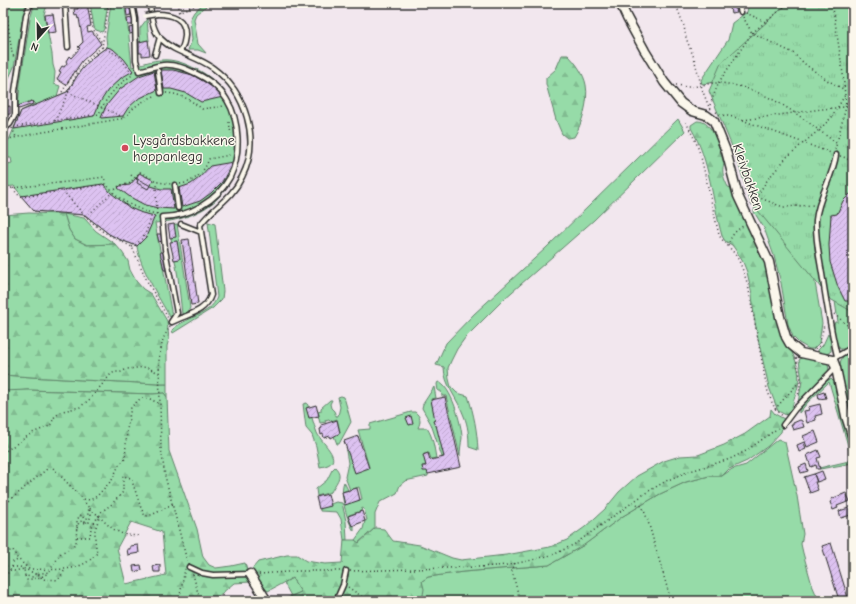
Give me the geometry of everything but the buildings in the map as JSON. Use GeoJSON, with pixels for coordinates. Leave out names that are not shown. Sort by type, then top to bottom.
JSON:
{"type":"FeatureCollection","features":[{"type":"Feature","properties":{"kind":"street","name":"Kleivbakken"},"geometry":{"type":"LineString","coordinates":[[620,3],[645,51],[664,82],[681,103],[692,111],[706,115],[714,121],[726,152],[738,196],[769,262],[780,317],[786,337],[796,349]]}},
{"type":"Feature","properties":{"kind":"street"},"geometry":{"type":"LineString","coordinates":[[796,349],[835,361],[846,416],[853,438]]}},
{"type":"Feature","properties":{"kind":"street"},"geometry":{"type":"LineString","coordinates":[[250,574],[267,601]]}},
{"type":"Feature","properties":{"kind":"lane"},"geometry":{"type":"LineString","coordinates":[[3,130],[11,126],[15,114],[15,91],[26,15],[31,3]]}},
{"type":"Feature","properties":{"kind":"lane"},"geometry":{"type":"LineString","coordinates":[[65,3],[68,47]]}},
{"type":"Feature","properties":{"kind":"lane"},"geometry":{"type":"LineString","coordinates":[[132,3],[136,19],[136,60],[139,71],[164,65],[177,66],[201,76],[212,83],[228,101],[236,125],[236,159],[230,177],[222,189],[204,205],[190,212],[170,217],[162,217],[165,249],[176,313],[172,322]]}},
{"type":"Feature","properties":{"kind":"lane"},"geometry":{"type":"LineString","coordinates":[[150,3],[153,24],[160,37],[180,51],[213,67],[229,82],[244,107],[249,121],[250,146],[248,162],[242,177],[228,198],[206,217],[200,225],[210,295],[208,302],[199,310],[172,322]]}},
{"type":"Feature","properties":{"kind":"lane"},"geometry":{"type":"LineString","coordinates":[[738,3],[740,12]]}},
{"type":"Feature","properties":{"kind":"lane"},"geometry":{"type":"LineString","coordinates":[[136,19],[145,16],[165,14],[182,22],[185,35],[184,46],[180,51]]}},
{"type":"Feature","properties":{"kind":"lane"},"geometry":{"type":"LineString","coordinates":[[155,55],[160,37]]}},
{"type":"Feature","properties":{"kind":"lane"},"geometry":{"type":"LineString","coordinates":[[158,71],[161,94]]}},
{"type":"Feature","properties":{"kind":"lane"},"geometry":{"type":"LineString","coordinates":[[835,361],[817,246],[816,219],[834,166],[836,155]]}},
{"type":"Feature","properties":{"kind":"lane"},"geometry":{"type":"LineString","coordinates":[[175,184],[178,208]]}},
{"type":"Feature","properties":{"kind":"lane"},"geometry":{"type":"LineString","coordinates":[[181,224],[201,232]]}},
{"type":"Feature","properties":{"kind":"lane"},"geometry":{"type":"LineString","coordinates":[[783,424],[835,361],[853,347]]}},
{"type":"Feature","properties":{"kind":"lane"},"geometry":{"type":"LineString","coordinates":[[187,566],[202,573],[213,575],[250,574]]}},
{"type":"Feature","properties":{"kind":"lane"},"geometry":{"type":"LineString","coordinates":[[336,601],[343,585],[346,571]]}},
{"type":"Feature","properties":{"kind":"path"},"geometry":{"type":"LineString","coordinates":[[89,3],[93,29],[101,41],[104,41]]}},
{"type":"Feature","properties":{"kind":"path"},"geometry":{"type":"LineString","coordinates":[[62,92],[76,70],[79,69],[102,47],[109,3]]}},
{"type":"Feature","properties":{"kind":"path"},"geometry":{"type":"LineString","coordinates":[[178,3],[182,22]]}},
{"type":"Feature","properties":{"kind":"path"},"geometry":{"type":"LineString","coordinates":[[165,14],[180,12],[200,3]]}},
{"type":"Feature","properties":{"kind":"path"},"geometry":{"type":"LineString","coordinates":[[674,3],[684,26],[686,38],[694,58],[701,85],[709,107],[713,111],[721,115],[743,120],[846,158],[853,162]]}},
{"type":"Feature","properties":{"kind":"path"},"geometry":{"type":"LineString","coordinates":[[709,107],[719,82],[752,33],[789,3]]}},
{"type":"Feature","properties":{"kind":"path"},"geometry":{"type":"LineString","coordinates":[[834,3],[833,8],[846,102],[836,143],[836,155]]}},
{"type":"Feature","properties":{"kind":"path"},"geometry":{"type":"LineString","coordinates":[[3,9],[7,17],[12,53],[15,58],[20,60]]}},
{"type":"Feature","properties":{"kind":"path"},"geometry":{"type":"LineString","coordinates":[[740,12],[766,22]]}},
{"type":"Feature","properties":{"kind":"path"},"geometry":{"type":"LineString","coordinates":[[740,12],[752,33],[793,53],[806,65],[827,80],[845,90]]}},
{"type":"Feature","properties":{"kind":"path"},"geometry":{"type":"LineString","coordinates":[[102,47],[120,57],[133,75]]}},
{"type":"Feature","properties":{"kind":"path"},"geometry":{"type":"LineString","coordinates":[[55,122],[79,69]]}},
{"type":"Feature","properties":{"kind":"path"},"geometry":{"type":"LineString","coordinates":[[16,137],[11,126],[55,122],[99,114],[107,98],[116,88],[139,71]]}},
{"type":"Feature","properties":{"kind":"path"},"geometry":{"type":"LineString","coordinates":[[664,82],[688,87],[719,82],[760,92],[796,113],[836,143]]}},
{"type":"Feature","properties":{"kind":"path"},"geometry":{"type":"LineString","coordinates":[[68,92],[125,118]]}},
{"type":"Feature","properties":{"kind":"path"},"geometry":{"type":"LineString","coordinates":[[3,140],[125,118],[131,110],[140,103],[161,94],[177,94],[202,109],[227,106]]}},
{"type":"Feature","properties":{"kind":"path"},"geometry":{"type":"LineString","coordinates":[[746,212],[768,179],[787,158],[832,117],[839,108],[845,95]]}},
{"type":"Feature","properties":{"kind":"path"},"geometry":{"type":"LineString","coordinates":[[846,102],[853,102]]}},
{"type":"Feature","properties":{"kind":"path"},"geometry":{"type":"LineString","coordinates":[[743,120],[846,107]]}},
{"type":"Feature","properties":{"kind":"path"},"geometry":{"type":"LineString","coordinates":[[228,118],[232,140]]}},
{"type":"Feature","properties":{"kind":"path"},"geometry":{"type":"LineString","coordinates":[[686,122],[696,142],[701,157],[719,235],[738,259],[748,285],[765,382],[772,403],[777,412],[784,417],[788,417]]}},
{"type":"Feature","properties":{"kind":"path"},"geometry":{"type":"LineString","coordinates":[[86,217],[120,185],[129,184],[140,172],[158,182],[182,184],[195,179],[205,169],[209,158],[234,155]]}},
{"type":"Feature","properties":{"kind":"path"},"geometry":{"type":"LineString","coordinates":[[131,175],[134,178]]}},
{"type":"Feature","properties":{"kind":"path"},"geometry":{"type":"LineString","coordinates":[[3,188],[104,177],[106,184],[113,192],[136,208],[162,217]]}},
{"type":"Feature","properties":{"kind":"path"},"geometry":{"type":"LineString","coordinates":[[157,214],[156,190],[158,182]]}},
{"type":"Feature","properties":{"kind":"path"},"geometry":{"type":"LineString","coordinates":[[13,188],[17,194],[23,197],[106,184]]}},
{"type":"Feature","properties":{"kind":"path"},"geometry":{"type":"LineString","coordinates":[[742,188],[756,196],[783,207],[820,205]]}},
{"type":"Feature","properties":{"kind":"path"},"geometry":{"type":"LineString","coordinates":[[63,191],[86,217],[102,231],[132,247],[147,281],[161,307],[172,322],[163,339],[159,359],[161,448],[165,476],[187,566],[200,601]]}},
{"type":"Feature","properties":{"kind":"path"},"geometry":{"type":"LineString","coordinates":[[132,247],[141,241],[148,230],[152,213]]}},
{"type":"Feature","properties":{"kind":"path"},"geometry":{"type":"LineString","coordinates":[[728,246],[731,237],[735,232],[750,222]]}},
{"type":"Feature","properties":{"kind":"path"},"geometry":{"type":"LineString","coordinates":[[812,351],[819,346],[827,309],[853,330]]}},
{"type":"Feature","properties":{"kind":"path"},"geometry":{"type":"LineString","coordinates":[[794,409],[801,380],[796,359],[796,349]]}},
{"type":"Feature","properties":{"kind":"path"},"geometry":{"type":"LineString","coordinates":[[3,453],[32,432],[50,426],[55,416],[80,407],[94,395],[111,374],[127,369],[146,368],[160,373]]}},
{"type":"Feature","properties":{"kind":"path"},"geometry":{"type":"LineString","coordinates":[[775,410],[801,380]]}},
{"type":"Feature","properties":{"kind":"path"},"geometry":{"type":"LineString","coordinates":[[83,499],[90,500],[106,488],[112,480],[119,465],[125,458],[127,430],[131,407],[141,398],[150,399],[160,404]]}},
{"type":"Feature","properties":{"kind":"path"},"geometry":{"type":"LineString","coordinates":[[250,574],[300,571],[479,567],[515,563],[555,554],[575,544],[666,481],[687,472],[730,459],[746,451],[783,424]]}},
{"type":"Feature","properties":{"kind":"path"},"geometry":{"type":"LineString","coordinates":[[3,506],[48,468],[53,468],[83,499],[89,508],[118,532],[127,535],[140,536]]}},
{"type":"Feature","properties":{"kind":"path"},"geometry":{"type":"LineString","coordinates":[[19,560],[29,569],[66,569],[90,562],[97,553],[95,530],[101,512],[112,504],[123,492],[123,476],[131,478],[141,508],[146,516],[152,515],[173,504]]}},
{"type":"Feature","properties":{"kind":"path"},"geometry":{"type":"LineString","coordinates":[[633,503],[642,506],[647,518],[671,601]]}},
{"type":"Feature","properties":{"kind":"path"},"geometry":{"type":"LineString","coordinates":[[87,522],[89,508]]}},
{"type":"Feature","properties":{"kind":"path"},"geometry":{"type":"LineString","coordinates":[[3,555],[4,553],[13,550],[24,569],[27,580],[41,577],[49,572],[61,552],[69,549],[76,543],[76,530],[79,516],[82,515],[87,522]]}},
{"type":"Feature","properties":{"kind":"path"},"geometry":{"type":"LineString","coordinates":[[77,537],[90,537],[93,523],[99,515]]}},
{"type":"Feature","properties":{"kind":"path"},"geometry":{"type":"LineString","coordinates":[[76,530],[80,522],[82,521],[86,524],[87,522]]}},
{"type":"Feature","properties":{"kind":"path"},"geometry":{"type":"LineString","coordinates":[[3,580],[13,562],[19,560]]}},
{"type":"Feature","properties":{"kind":"path"},"geometry":{"type":"LineString","coordinates":[[515,563],[512,570],[520,601]]}},
{"type":"Feature","properties":{"kind":"path"},"geometry":{"type":"LineString","coordinates":[[179,601],[187,566]]}},
{"type":"Feature","properties":{"kind":"path"},"geometry":{"type":"LineString","coordinates":[[11,568],[14,571],[24,569],[48,580],[58,580],[66,569]]}},
{"type":"Feature","properties":{"kind":"path"},"geometry":{"type":"LineString","coordinates":[[25,576],[33,577],[36,574],[49,572]]}},
{"type":"Feature","properties":{"kind":"path"},"geometry":{"type":"LineString","coordinates":[[343,585],[364,598],[364,601]]}},
{"type":"Feature","properties":{"kind":"green space"},"geometry":{"type":"Polygon","coordinates":[[[3,3],[26,3],[14,67],[7,82],[7,100],[3,101],[5,56],[3,35],[3,3]]]}},
{"type":"Feature","properties":{"kind":"green space","name":"Lysgårdsbakkene hoppanlegg"},"geometry":{"type":"Polygon","coordinates":[[[35,3],[48,3],[44,14],[55,72],[54,84],[60,86],[57,96],[67,92],[81,70],[93,57],[107,47],[106,37],[111,3],[124,3],[132,67],[151,61],[162,60],[186,64],[211,78],[224,92],[234,109],[239,127],[240,146],[237,165],[229,183],[217,199],[196,213],[172,221],[155,223],[172,316],[170,317],[146,272],[137,246],[109,234],[85,215],[34,211],[14,186],[3,187],[3,165],[12,163],[11,158],[3,158],[3,142],[9,140],[21,111],[35,104],[32,101],[18,106],[30,19],[35,3]]]}},
{"type":"Feature","properties":{"kind":"green space"},"geometry":{"type":"Polygon","coordinates":[[[90,3],[108,3],[104,29],[102,32],[96,30],[94,27],[90,3]]]}},
{"type":"Feature","properties":{"kind":"green space"},"geometry":{"type":"Polygon","coordinates":[[[204,3],[210,3],[196,14],[194,19],[198,44],[206,53],[198,50],[188,50],[192,40],[190,19],[194,12],[204,3]]]}},
{"type":"Feature","properties":{"kind":"green space"},"geometry":{"type":"Polygon","coordinates":[[[749,3],[788,3],[716,82],[702,84],[701,80],[728,40],[732,23],[747,12],[749,3]]]}},
{"type":"Feature","properties":{"kind":"green space"},"geometry":{"type":"Polygon","coordinates":[[[788,3],[853,3],[853,312],[830,299],[750,201],[736,156],[709,91],[721,63],[788,3]]]}},
{"type":"Feature","properties":{"kind":"green space"},"geometry":{"type":"Polygon","coordinates":[[[147,19],[149,41],[140,42],[140,28],[147,19]]]}},
{"type":"Feature","properties":{"kind":"green space"},"geometry":{"type":"Polygon","coordinates":[[[562,55],[568,55],[579,69],[585,81],[587,91],[586,105],[580,126],[574,137],[567,138],[562,134],[556,120],[546,84],[546,78],[556,69],[562,55]]]}},
{"type":"Feature","properties":{"kind":"green space"},"geometry":{"type":"Polygon","coordinates":[[[678,119],[685,131],[594,220],[504,299],[465,338],[457,349],[448,368],[449,379],[451,387],[457,393],[468,396],[474,416],[478,450],[469,447],[468,431],[464,416],[446,380],[444,367],[436,365],[446,343],[474,314],[546,248],[678,119]]]}},
{"type":"Feature","properties":{"kind":"green space"},"geometry":{"type":"Polygon","coordinates":[[[697,121],[708,125],[718,144],[724,164],[724,178],[728,187],[732,188],[766,265],[786,344],[792,353],[798,369],[798,386],[792,408],[786,415],[778,411],[769,387],[754,317],[752,294],[747,272],[735,249],[732,245],[725,241],[722,236],[707,167],[691,128],[691,125],[697,121]]]}},
{"type":"Feature","properties":{"kind":"green space"},"geometry":{"type":"Polygon","coordinates":[[[755,205],[813,271],[822,323],[819,343],[813,349],[809,349],[799,343],[793,337],[788,324],[781,283],[774,256],[764,228],[754,212],[755,205]]]}},
{"type":"Feature","properties":{"kind":"green space"},"geometry":{"type":"Polygon","coordinates":[[[29,213],[64,214],[69,230],[75,239],[87,245],[115,244],[122,252],[128,261],[130,270],[136,281],[143,289],[151,294],[167,321],[169,339],[167,346],[167,384],[3,375],[3,215],[29,213]]]}},
{"type":"Feature","properties":{"kind":"green space"},"geometry":{"type":"Polygon","coordinates":[[[64,214],[84,218],[96,231],[115,244],[87,245],[75,239],[69,230],[64,214]]]}},
{"type":"Feature","properties":{"kind":"green space"},"geometry":{"type":"Polygon","coordinates":[[[208,222],[215,224],[223,291],[222,299],[213,308],[173,333],[172,330],[177,326],[209,308],[217,297],[208,222]]]}},
{"type":"Feature","properties":{"kind":"green space"},"geometry":{"type":"Polygon","coordinates":[[[177,224],[190,308],[187,313],[182,314],[178,277],[171,238],[171,225],[177,224]]]}},
{"type":"Feature","properties":{"kind":"green space"},"geometry":{"type":"Polygon","coordinates":[[[834,294],[853,306],[853,345],[846,349],[840,349],[835,336],[834,325],[835,322],[838,322],[834,294]]]}},
{"type":"Feature","properties":{"kind":"green space"},"geometry":{"type":"Polygon","coordinates":[[[828,334],[831,342],[831,351],[826,355],[818,353],[818,350],[823,345],[828,334]]]}},
{"type":"Feature","properties":{"kind":"green space"},"geometry":{"type":"Polygon","coordinates":[[[853,350],[853,426],[844,392],[840,365],[843,357],[853,350]]]}},
{"type":"Feature","properties":{"kind":"green space"},"geometry":{"type":"Polygon","coordinates":[[[803,357],[828,364],[829,370],[798,403],[802,381],[799,360],[803,357]]]}},
{"type":"Feature","properties":{"kind":"green space"},"geometry":{"type":"Polygon","coordinates":[[[3,375],[167,384],[167,397],[164,393],[153,394],[27,390],[6,392],[3,391],[3,375]]]}},
{"type":"Feature","properties":{"kind":"green space"},"geometry":{"type":"Polygon","coordinates":[[[831,379],[835,383],[845,425],[853,449],[853,463],[820,469],[819,468],[852,459],[829,382],[799,413],[801,406],[826,381],[831,379]]]}},
{"type":"Feature","properties":{"kind":"green space"},"geometry":{"type":"Polygon","coordinates":[[[438,382],[447,390],[458,415],[462,432],[460,456],[446,396],[442,396],[441,391],[438,391],[438,382]]]}},
{"type":"Feature","properties":{"kind":"green space"},"geometry":{"type":"Polygon","coordinates":[[[434,387],[436,398],[431,399],[436,419],[434,420],[435,425],[437,425],[445,456],[442,457],[431,424],[422,408],[434,387]]]}},
{"type":"Feature","properties":{"kind":"green space"},"geometry":{"type":"Polygon","coordinates":[[[27,390],[153,394],[164,393],[167,397],[169,451],[197,529],[203,557],[209,565],[216,568],[245,563],[250,582],[234,583],[215,599],[215,601],[3,601],[3,391],[27,390]],[[131,522],[117,548],[126,584],[166,575],[162,532],[131,522]]]}},
{"type":"Feature","properties":{"kind":"green space"},"geometry":{"type":"Polygon","coordinates":[[[338,397],[344,397],[351,422],[339,444],[337,444],[334,436],[335,433],[340,432],[337,419],[331,421],[329,419],[325,420],[326,422],[320,423],[318,412],[321,411],[321,408],[330,400],[332,400],[330,404],[331,408],[336,416],[338,416],[340,407],[338,397]]]}},
{"type":"Feature","properties":{"kind":"green space"},"geometry":{"type":"Polygon","coordinates":[[[307,403],[317,433],[333,457],[332,462],[328,465],[320,467],[316,446],[312,435],[306,428],[303,404],[307,403]]]}},
{"type":"Feature","properties":{"kind":"green space"},"geometry":{"type":"Polygon","coordinates":[[[771,409],[775,414],[784,419],[781,432],[768,446],[747,461],[729,469],[722,476],[709,476],[686,482],[660,494],[623,516],[584,545],[549,565],[463,572],[428,577],[422,581],[424,589],[422,601],[281,601],[301,592],[292,578],[268,591],[258,581],[252,569],[258,562],[287,555],[297,555],[306,561],[325,564],[342,563],[344,540],[355,540],[359,543],[375,528],[384,529],[393,541],[420,545],[452,558],[461,560],[506,555],[550,547],[567,540],[585,527],[637,476],[664,461],[680,456],[698,455],[724,445],[745,434],[770,416],[771,409]]]}},
{"type":"Feature","properties":{"kind":"green space"},"geometry":{"type":"Polygon","coordinates":[[[415,412],[419,417],[420,421],[418,428],[427,428],[429,431],[436,458],[431,459],[429,453],[424,454],[426,465],[423,466],[428,470],[428,476],[405,481],[400,485],[397,493],[380,502],[375,514],[375,528],[358,543],[355,540],[363,529],[365,521],[367,520],[364,509],[362,508],[361,511],[349,515],[350,523],[354,525],[354,531],[351,526],[346,514],[342,493],[344,482],[348,490],[344,491],[347,503],[362,499],[359,487],[350,490],[345,477],[348,463],[346,451],[348,450],[355,472],[369,467],[358,430],[370,429],[370,424],[415,412]]]}},
{"type":"Feature","properties":{"kind":"green space"},"geometry":{"type":"Polygon","coordinates":[[[778,439],[785,442],[797,496],[803,534],[801,544],[812,585],[819,601],[422,601],[422,581],[428,577],[463,572],[549,565],[584,545],[623,516],[660,494],[686,482],[709,476],[722,476],[732,469],[746,465],[778,439]]]}},
{"type":"Feature","properties":{"kind":"green space"},"geometry":{"type":"Polygon","coordinates":[[[335,467],[338,470],[339,476],[331,492],[317,496],[316,489],[327,480],[335,467]]]}},
{"type":"Feature","properties":{"kind":"green space"},"geometry":{"type":"Polygon","coordinates":[[[336,502],[342,503],[346,521],[347,540],[344,540],[341,519],[337,512],[320,511],[320,508],[336,502]]]}},
{"type":"Feature","properties":{"kind":"green space"},"geometry":{"type":"Polygon","coordinates":[[[292,578],[301,592],[291,596],[284,583],[292,578]]]}},
{"type":"Feature","properties":{"kind":"place","name":"Lysgårdsbakkene hoppanlegg"},"geometry":{"type":"Point","coordinates":[125,148]}}]}
